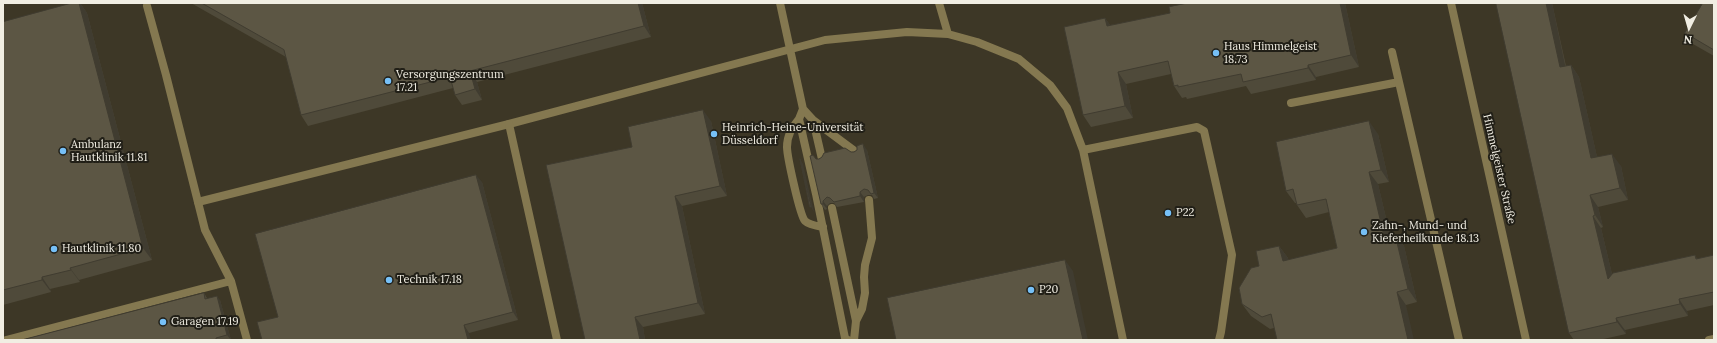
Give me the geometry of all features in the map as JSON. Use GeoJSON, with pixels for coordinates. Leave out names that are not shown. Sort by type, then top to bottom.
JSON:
{"type":"FeatureCollection","features":[{"type":"Feature","properties":{"kind":"street"},"geometry":{"type":"LineString","coordinates":[[780,3],[803,109],[813,120],[856,152]]}},
{"type":"Feature","properties":{"kind":"street"},"geometry":{"type":"LineString","coordinates":[[939,3],[948,34]]}},
{"type":"Feature","properties":{"kind":"street","name":"Himmelgeister Straße"},"geometry":{"type":"LineString","coordinates":[[1451,3],[1526,340]]}},
{"type":"Feature","properties":{"kind":"street"},"geometry":{"type":"LineString","coordinates":[[147,6],[205,230],[231,281],[247,340]]}},
{"type":"Feature","properties":{"kind":"street"},"geometry":{"type":"LineString","coordinates":[[198,202],[509,124],[825,40],[908,32],[948,34],[977,42],[1019,59],[1050,85],[1067,108],[1083,150],[1123,340]]}},
{"type":"Feature","properties":{"kind":"street"},"geometry":{"type":"LineString","coordinates":[[1392,52],[1459,340]]}},
{"type":"Feature","properties":{"kind":"street"},"geometry":{"type":"LineString","coordinates":[[1291,103],[1399,82]]}},
{"type":"Feature","properties":{"kind":"street"},"geometry":{"type":"LineString","coordinates":[[803,109],[799,120],[790,131],[787,147],[798,203],[804,221],[808,224],[823,227]]}},
{"type":"Feature","properties":{"kind":"street"},"geometry":{"type":"LineString","coordinates":[[799,120],[823,227],[845,338],[848,340]]}},
{"type":"Feature","properties":{"kind":"street"},"geometry":{"type":"LineString","coordinates":[[813,120],[822,160]]}},
{"type":"Feature","properties":{"kind":"street"},"geometry":{"type":"LineString","coordinates":[[509,124],[557,340]]}},
{"type":"Feature","properties":{"kind":"street"},"geometry":{"type":"LineString","coordinates":[[1083,150],[1196,127],[1204,130],[1232,256],[1219,340]]}},
{"type":"Feature","properties":{"kind":"street"},"geometry":{"type":"LineString","coordinates":[[854,340],[856,321],[863,304],[865,293],[864,277],[872,238],[870,200]]}},
{"type":"Feature","properties":{"kind":"street"},"geometry":{"type":"LineString","coordinates":[[832,208],[856,321]]}},
{"type":"Feature","properties":{"kind":"street"},"geometry":{"type":"LineString","coordinates":[[6,340],[231,281]]}},
{"type":"Feature","properties":{"kind":"street"},"geometry":{"type":"LineString","coordinates":[[1709,340],[1714,339]]}},
{"type":"Feature","properties":{"kind":"building"},"geometry":{"type":"Polygon","coordinates":[[[72,3],[79,3],[143,248],[70,268],[71,270],[42,277],[42,280],[3,290],[3,22],[72,3]]]}},
{"type":"Feature","properties":{"kind":"building","name":"Versorgungszentrum 17.21"},"geometry":{"type":"Polygon","coordinates":[[[202,3],[638,3],[644,26],[470,71],[475,89],[455,95],[450,77],[301,115],[284,50],[202,3]]]}},
{"type":"Feature","properties":{"kind":"building","name":"Haus Himmelgeist 18.73"},"geometry":{"type":"Polygon","coordinates":[[[1188,3],[1340,3],[1351,55],[1308,65],[1308,68],[1243,82],[1241,74],[1178,87],[1178,85],[1174,86],[1168,61],[1118,72],[1125,106],[1083,115],[1064,27],[1105,18],[1107,26],[1170,13],[1169,7],[1188,3]]]}},
{"type":"Feature","properties":{"kind":"building"},"geometry":{"type":"Polygon","coordinates":[[[1496,3],[1546,3],[1560,67],[1571,65],[1591,158],[1612,154],[1620,188],[1590,195],[1595,215],[1593,216],[1608,279],[1613,273],[1695,255],[1696,259],[1714,255],[1714,292],[1679,299],[1680,304],[1616,318],[1617,322],[1569,333],[1496,3]]]}},
{"type":"Feature","properties":{"kind":"building"},"geometry":{"type":"Polygon","coordinates":[[[1703,3],[1714,3],[1714,50],[1685,33],[1703,3]]]}},
{"type":"Feature","properties":{"kind":"building"},"geometry":{"type":"Polygon","coordinates":[[[703,110],[720,186],[675,196],[698,303],[635,317],[640,340],[585,340],[546,165],[632,147],[628,127],[703,110]]]}},
{"type":"Feature","properties":{"kind":"building","name":"Zahn-, Mund- und Kieferheilkunde 18.13"},"geometry":{"type":"Polygon","coordinates":[[[1369,121],[1381,170],[1369,172],[1384,236],[1395,234],[1408,289],[1397,292],[1408,340],[1277,340],[1271,314],[1262,317],[1242,304],[1239,288],[1251,268],[1259,266],[1256,251],[1279,246],[1283,261],[1337,248],[1326,199],[1297,205],[1293,189],[1286,191],[1276,142],[1369,121]]]}},
{"type":"Feature","properties":{"kind":"building"},"geometry":{"type":"Polygon","coordinates":[[[863,144],[874,193],[871,194],[868,190],[864,189],[860,192],[860,196],[834,202],[827,197],[823,201],[823,204],[821,204],[810,156],[813,155],[816,159],[819,159],[824,153],[845,148],[851,152],[854,152],[857,150],[857,146],[863,144]]]}},
{"type":"Feature","properties":{"kind":"building"},"geometry":{"type":"Polygon","coordinates":[[[800,159],[811,207],[810,207],[800,159]]]}},
{"type":"Feature","properties":{"kind":"building","name":"Technik 17.18"},"geometry":{"type":"Polygon","coordinates":[[[476,175],[513,312],[464,325],[468,340],[262,340],[257,322],[278,317],[255,234],[476,175]]]}},
{"type":"Feature","properties":{"kind":"building","name":"P20"},"geometry":{"type":"Polygon","coordinates":[[[1065,260],[1083,340],[896,340],[887,298],[1065,260]]]}},
{"type":"Feature","properties":{"kind":"building","name":"Garagen 17.19"},"geometry":{"type":"Polygon","coordinates":[[[204,293],[205,299],[217,296],[227,335],[216,338],[216,340],[22,340],[204,293]]]}},
{"type":"Feature","properties":{"kind":"place","name":"Haus Himmelgeist 18.73"},"geometry":{"type":"Point","coordinates":[1216,53]}},
{"type":"Feature","properties":{"kind":"place","name":"Versorgungszentrum 17.21"},"geometry":{"type":"Point","coordinates":[388,81]}},
{"type":"Feature","properties":{"kind":"place","name":"Heinrich-Heine-Universität Düsseldorf"},"geometry":{"type":"Point","coordinates":[714,134]}},
{"type":"Feature","properties":{"kind":"place","name":"Ambulanz Hautklinik 11.81"},"geometry":{"type":"Point","coordinates":[63,151]}},
{"type":"Feature","properties":{"kind":"place","name":"P22"},"geometry":{"type":"Point","coordinates":[1168,213]}},
{"type":"Feature","properties":{"kind":"place","name":"Zahn-, Mund- und Kieferheilkunde 18.13"},"geometry":{"type":"Point","coordinates":[1364,232]}},
{"type":"Feature","properties":{"kind":"place","name":"Hautklinik 11.80"},"geometry":{"type":"Point","coordinates":[54,249]}},
{"type":"Feature","properties":{"kind":"place","name":"Technik 17.18"},"geometry":{"type":"Point","coordinates":[389,280]}},
{"type":"Feature","properties":{"kind":"place","name":"P20"},"geometry":{"type":"Point","coordinates":[1031,290]}},
{"type":"Feature","properties":{"kind":"place","name":"Garagen 17.19"},"geometry":{"type":"Point","coordinates":[163,322]}}]}
